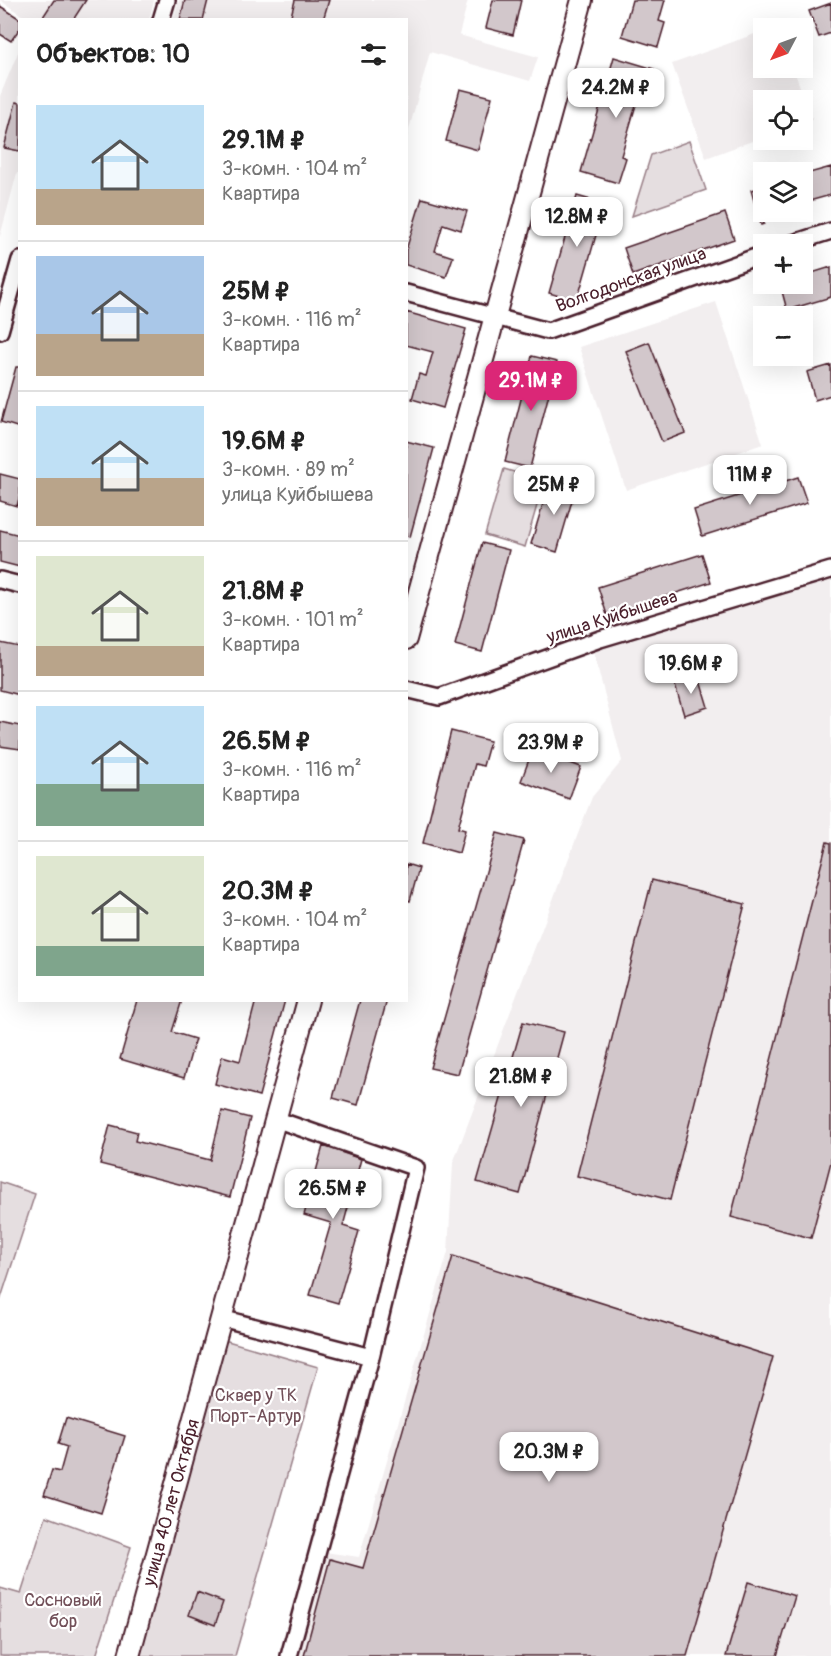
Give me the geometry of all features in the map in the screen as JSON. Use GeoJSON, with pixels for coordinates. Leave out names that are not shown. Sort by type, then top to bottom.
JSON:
{"type":"FeatureCollection","features":[{"type":"Feature","properties":{"kind":"main road"},"geometry":{"type":"LineString","coordinates":[[408,632],[582,0]]}},
{"type":"Feature","properties":{"kind":"main road","name":"улица 40 лет Октября"},"geometry":{"type":"LineString","coordinates":[[129,1656],[307,1002]]}},
{"type":"Feature","properties":{"kind":"street"},"geometry":{"type":"LineString","coordinates":[[162,18],[167,0]]}},
{"type":"Feature","properties":{"kind":"street"},"geometry":{"type":"LineString","coordinates":[[813,237],[831,231]]}},
{"type":"Feature","properties":{"kind":"street","name":"Волгодонская улица"},"geometry":{"type":"LineString","coordinates":[[408,294],[548,331],[753,258]]}},
{"type":"Feature","properties":{"kind":"street"},"geometry":{"type":"LineString","coordinates":[[0,331],[18,267]]}},
{"type":"Feature","properties":{"kind":"street","name":"улица Куйбышева"},"geometry":{"type":"LineString","coordinates":[[408,689],[439,697],[600,639],[831,570]]}},
{"type":"Feature","properties":{"kind":"street"},"geometry":{"type":"LineString","coordinates":[[0,580],[18,584]]}},
{"type":"Feature","properties":{"kind":"street"},"geometry":{"type":"LineString","coordinates":[[275,1119],[417,1168],[371,1357],[289,1656]]}},
{"type":"Feature","properties":{"kind":"street"},"geometry":{"type":"LineString","coordinates":[[221,1318],[371,1357]]}},
{"type":"Feature","properties":{"kind":"shaded area"},"geometry":{"type":"Polygon","coordinates":[[[0,0],[154,0],[150,18],[26,18],[0,0]]]}},
{"type":"Feature","properties":{"kind":"shaded area"},"geometry":{"type":"Polygon","coordinates":[[[179,0],[468,0],[459,35],[538,57],[530,81],[430,52],[408,133],[408,18],[174,18],[179,0]]]}},
{"type":"Feature","properties":{"kind":"shaded area"},"geometry":{"type":"Polygon","coordinates":[[[753,35],[753,78],[797,78],[801,90],[753,90],[753,141],[706,158],[672,64],[753,35]]]}},
{"type":"Feature","properties":{"kind":"shaded area"},"geometry":{"type":"Polygon","coordinates":[[[18,52],[18,173],[0,237],[0,96],[18,52]]]}},
{"type":"Feature","properties":{"kind":"shaded area"},"geometry":{"type":"Polygon","coordinates":[[[716,302],[763,444],[626,490],[579,347],[716,302]]]}},
{"type":"Feature","properties":{"kind":"shaded area"},"geometry":{"type":"Polygon","coordinates":[[[831,579],[831,1656],[297,1656],[325,1552],[359,1557],[448,1252],[453,1163],[592,797],[622,761],[593,650],[831,579]]]}},
{"type":"Feature","properties":{"kind":"green space"},"geometry":{"type":"Polygon","coordinates":[[[689,141],[706,190],[632,216],[651,155],[689,141]]]}},
{"type":"Feature","properties":{"kind":"green space"},"geometry":{"type":"Polygon","coordinates":[[[504,469],[544,481],[525,547],[485,535],[504,469]]]}},
{"type":"Feature","properties":{"kind":"green space"},"geometry":{"type":"Polygon","coordinates":[[[0,1182],[35,1194],[0,1301],[0,1182]]]}},
{"type":"Feature","properties":{"kind":"green space","name":"Сквер у ТК Порт-Артур"},"geometry":{"type":"Polygon","coordinates":[[[224,1340],[318,1367],[235,1656],[139,1656],[224,1340]]]}},
{"type":"Feature","properties":{"kind":"green space","name":"Сосновый бор"},"geometry":{"type":"Polygon","coordinates":[[[46,1516],[131,1547],[96,1656],[0,1656],[0,1588],[21,1594],[46,1516]]]}},
{"type":"Feature","properties":{"kind":"building"},"geometry":{"type":"Polygon","coordinates":[[[54,0],[86,0],[74,18],[42,18],[54,0]]]}},
{"type":"Feature","properties":{"kind":"building"},"geometry":{"type":"Polygon","coordinates":[[[185,0],[208,0],[204,18],[180,18],[185,0]]]}},
{"type":"Feature","properties":{"kind":"building"},"geometry":{"type":"Polygon","coordinates":[[[295,0],[329,0],[324,18],[290,18],[295,0]]]}},
{"type":"Feature","properties":{"kind":"building"},"geometry":{"type":"Polygon","coordinates":[[[493,0],[521,0],[513,35],[486,28],[493,0]]]}},
{"type":"Feature","properties":{"kind":"building"},"geometry":{"type":"Polygon","coordinates":[[[632,0],[665,0],[659,21],[665,23],[658,47],[622,36],[632,0]]]}},
{"type":"Feature","properties":{"kind":"building"},"geometry":{"type":"Polygon","coordinates":[[[831,3],[831,33],[819,37],[809,11],[831,3]]]}},
{"type":"Feature","properties":{"kind":"building"},"geometry":{"type":"Polygon","coordinates":[[[0,6],[18,18],[18,31],[11,41],[0,34],[0,6]]]}},
{"type":"Feature","properties":{"kind":"building"},"geometry":{"type":"Polygon","coordinates":[[[614,57],[654,69],[645,99],[638,98],[621,156],[626,158],[618,183],[581,172],[614,57]]]}},
{"type":"Feature","properties":{"kind":"building"},"geometry":{"type":"Polygon","coordinates":[[[460,89],[492,97],[478,150],[446,141],[460,89]]]}},
{"type":"Feature","properties":{"kind":"building"},"geometry":{"type":"Polygon","coordinates":[[[16,102],[18,102],[18,151],[4,148],[16,102]]]}},
{"type":"Feature","properties":{"kind":"building"},"geometry":{"type":"Polygon","coordinates":[[[831,167],[831,195],[813,200],[813,172],[831,167]]]}},
{"type":"Feature","properties":{"kind":"building"},"geometry":{"type":"Polygon","coordinates":[[[577,196],[605,204],[577,301],[549,293],[577,196]]]}},
{"type":"Feature","properties":{"kind":"building"},"geometry":{"type":"Polygon","coordinates":[[[422,198],[467,211],[461,230],[443,224],[435,251],[453,257],[446,277],[408,266],[408,244],[422,198]]]}},
{"type":"Feature","properties":{"kind":"building"},"geometry":{"type":"Polygon","coordinates":[[[725,213],[734,239],[633,275],[624,248],[725,213]]]}},
{"type":"Feature","properties":{"kind":"building"},"geometry":{"type":"Polygon","coordinates":[[[831,267],[831,297],[801,306],[786,306],[783,294],[813,294],[813,273],[831,267]]]}},
{"type":"Feature","properties":{"kind":"building"},"geometry":{"type":"Polygon","coordinates":[[[408,313],[466,329],[443,408],[412,399],[419,374],[426,376],[433,352],[408,346],[408,313]]]}},
{"type":"Feature","properties":{"kind":"building"},"geometry":{"type":"Polygon","coordinates":[[[649,342],[685,433],[662,442],[626,351],[649,342]]]}},
{"type":"Feature","properties":{"kind":"building"},"geometry":{"type":"Polygon","coordinates":[[[532,356],[557,362],[530,468],[505,462],[532,356]]]}},
{"type":"Feature","properties":{"kind":"building"},"geometry":{"type":"Polygon","coordinates":[[[831,365],[831,395],[815,400],[807,372],[831,365]]]}},
{"type":"Feature","properties":{"kind":"building"},"geometry":{"type":"Polygon","coordinates":[[[16,367],[18,367],[18,427],[1,422],[16,367]]]}},
{"type":"Feature","properties":{"kind":"building"},"geometry":{"type":"Polygon","coordinates":[[[408,442],[434,448],[410,537],[408,536],[408,442]]]}},
{"type":"Feature","properties":{"kind":"building"},"geometry":{"type":"Polygon","coordinates":[[[0,474],[18,478],[17,506],[0,501],[0,474]]]}},
{"type":"Feature","properties":{"kind":"building"},"geometry":{"type":"Polygon","coordinates":[[[798,477],[807,503],[702,536],[694,510],[798,477]]]}},
{"type":"Feature","properties":{"kind":"building"},"geometry":{"type":"Polygon","coordinates":[[[550,480],[576,487],[557,552],[531,544],[550,480]]]}},
{"type":"Feature","properties":{"kind":"building"},"geometry":{"type":"Polygon","coordinates":[[[0,530],[18,534],[18,566],[0,562],[0,530]]]}},
{"type":"Feature","properties":{"kind":"building"},"geometry":{"type":"Polygon","coordinates":[[[482,543],[509,550],[482,652],[455,645],[482,543]]]}},
{"type":"Feature","properties":{"kind":"building"},"geometry":{"type":"Polygon","coordinates":[[[702,554],[711,582],[607,615],[598,587],[702,554]]]}},
{"type":"Feature","properties":{"kind":"building"},"geometry":{"type":"Polygon","coordinates":[[[0,643],[18,647],[18,694],[0,690],[0,643]]]}},
{"type":"Feature","properties":{"kind":"building"},"geometry":{"type":"Polygon","coordinates":[[[698,674],[708,707],[684,715],[674,682],[698,674]]]}},
{"type":"Feature","properties":{"kind":"building"},"geometry":{"type":"Polygon","coordinates":[[[0,722],[18,726],[18,749],[0,746],[0,722]]]}},
{"type":"Feature","properties":{"kind":"building"},"geometry":{"type":"Polygon","coordinates":[[[451,731],[490,741],[483,766],[475,764],[458,828],[465,830],[459,853],[423,843],[451,731]]]}},
{"type":"Feature","properties":{"kind":"building"},"geometry":{"type":"Polygon","coordinates":[[[533,749],[581,767],[569,799],[521,781],[533,749]]]}},
{"type":"Feature","properties":{"kind":"building"},"geometry":{"type":"Polygon","coordinates":[[[497,833],[524,840],[458,1074],[430,1068],[497,833]]]}},
{"type":"Feature","properties":{"kind":"building"},"geometry":{"type":"Polygon","coordinates":[[[827,842],[831,843],[831,1162],[811,1238],[731,1217],[827,842]]]}},
{"type":"Feature","properties":{"kind":"building"},"geometry":{"type":"Polygon","coordinates":[[[408,865],[419,868],[410,901],[408,900],[408,865]]]}},
{"type":"Feature","properties":{"kind":"building"},"geometry":{"type":"Polygon","coordinates":[[[652,880],[745,904],[670,1200],[577,1176],[652,880]]]}},
{"type":"Feature","properties":{"kind":"building"},"geometry":{"type":"Polygon","coordinates":[[[136,1002],[181,1002],[172,1032],[195,1039],[184,1078],[120,1059],[136,1002]]]}},
{"type":"Feature","properties":{"kind":"building"},"geometry":{"type":"Polygon","coordinates":[[[255,1002],[284,1002],[259,1096],[215,1084],[222,1056],[240,1061],[255,1002]]]}},
{"type":"Feature","properties":{"kind":"building"},"geometry":{"type":"Polygon","coordinates":[[[359,1002],[386,1002],[358,1105],[333,1098],[359,1002]]]}},
{"type":"Feature","properties":{"kind":"building"},"geometry":{"type":"Polygon","coordinates":[[[523,1022],[564,1032],[520,1194],[477,1182],[523,1022]]]}},
{"type":"Feature","properties":{"kind":"building"},"geometry":{"type":"Polygon","coordinates":[[[222,1111],[250,1118],[230,1197],[100,1164],[110,1125],[137,1132],[135,1141],[210,1160],[222,1111]]]}},
{"type":"Feature","properties":{"kind":"building"},"geometry":{"type":"Polygon","coordinates":[[[323,1146],[361,1159],[343,1226],[359,1231],[338,1303],[310,1295],[331,1223],[304,1215],[323,1146]]]}},
{"type":"Feature","properties":{"kind":"building"},"geometry":{"type":"Polygon","coordinates":[[[453,1256],[773,1357],[687,1656],[304,1656],[330,1559],[363,1568],[453,1256]]]}},
{"type":"Feature","properties":{"kind":"building"},"geometry":{"type":"Polygon","coordinates":[[[66,1418],[125,1436],[101,1513],[44,1495],[52,1470],[60,1472],[67,1447],[58,1444],[66,1418]]]}},
{"type":"Feature","properties":{"kind":"building"},"geometry":{"type":"Polygon","coordinates":[[[748,1582],[795,1596],[777,1656],[726,1656],[748,1582]]]}},
{"type":"Feature","properties":{"kind":"building"},"geometry":{"type":"Polygon","coordinates":[[[197,1592],[223,1602],[215,1625],[189,1615],[197,1592]]]}}]}
